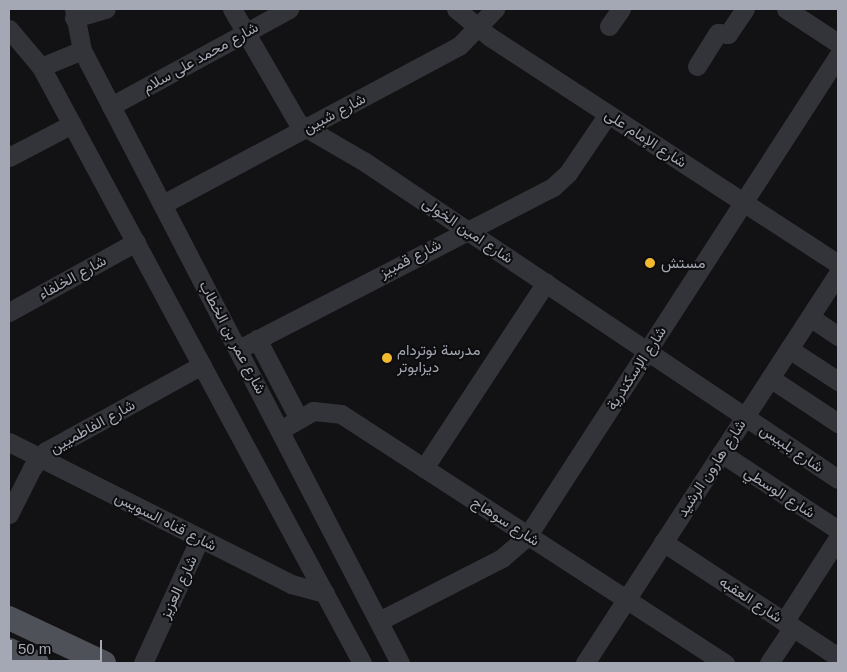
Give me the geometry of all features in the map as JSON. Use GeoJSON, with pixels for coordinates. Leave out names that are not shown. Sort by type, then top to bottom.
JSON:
{"type":"FeatureCollection","features":[{"type":"Feature","properties":{"kind":"main road"},"geometry":{"type":"LineString","coordinates":[[9,618],[104,663]]}},
{"type":"Feature","properties":{"kind":"street"},"geometry":{"type":"LineString","coordinates":[[74,14],[106,9]]}},
{"type":"Feature","properties":{"kind":"street","name":"شارع امين الخولى"},"geometry":{"type":"LineString","coordinates":[[232,9],[287,111],[305,128],[365,162],[745,416]]}},
{"type":"Feature","properties":{"kind":"street","name":"شارع محمد على سلام"},"geometry":{"type":"LineString","coordinates":[[111,106],[289,9]]}},
{"type":"Feature","properties":{"kind":"street","name":"شارع الإمام على"},"geometry":{"type":"LineString","coordinates":[[456,9],[479,30],[838,264]]}},
{"type":"Feature","properties":{"kind":"street","name":"شارع شبين"},"geometry":{"type":"LineString","coordinates":[[163,204],[459,46],[479,30],[495,9]]}},
{"type":"Feature","properties":{"kind":"street"},"geometry":{"type":"LineString","coordinates":[[609,26],[621,9]]}},
{"type":"Feature","properties":{"kind":"street"},"geometry":{"type":"LineString","coordinates":[[696,66],[718,34],[728,34],[745,9]]}},
{"type":"Feature","properties":{"kind":"street"},"geometry":{"type":"LineString","coordinates":[[786,9],[838,43]]}},
{"type":"Feature","properties":{"kind":"street","name":"شارع عمر بن الخطاب"},"geometry":{"type":"LineString","coordinates":[[74,14],[82,50],[282,429],[400,663]]}},
{"type":"Feature","properties":{"kind":"street"},"geometry":{"type":"LineString","coordinates":[[9,29],[41,68],[362,663]]}},
{"type":"Feature","properties":{"kind":"street"},"geometry":{"type":"LineString","coordinates":[[41,68],[82,50]]}},
{"type":"Feature","properties":{"kind":"street","name":"شارع الإسكندرية"},"geometry":{"type":"LineString","coordinates":[[379,621],[502,558],[528,535],[838,56]]}},
{"type":"Feature","properties":{"kind":"street","name":"شارع قمبيز"},"geometry":{"type":"LineString","coordinates":[[239,349],[436,244],[470,232],[561,181],[608,114]]}},
{"type":"Feature","properties":{"kind":"street"},"geometry":{"type":"LineString","coordinates":[[9,157],[72,124]]}},
{"type":"Feature","properties":{"kind":"street","name":"شارع الخلفاء"},"geometry":{"type":"LineString","coordinates":[[9,312],[136,242]]}},
{"type":"Feature","properties":{"kind":"street","name":"شارع هارون الرشيد"},"geometry":{"type":"LineString","coordinates":[[585,663],[838,274]]}},
{"type":"Feature","properties":{"kind":"street"},"geometry":{"type":"LineString","coordinates":[[424,468],[546,282]]}},
{"type":"Feature","properties":{"kind":"street"},"geometry":{"type":"LineString","coordinates":[[810,317],[838,336]]}},
{"type":"Feature","properties":{"kind":"street"},"geometry":{"type":"LineString","coordinates":[[257,339],[299,419]]}},
{"type":"Feature","properties":{"kind":"street"},"geometry":{"type":"LineString","coordinates":[[789,349],[838,381]]}},
{"type":"Feature","properties":{"kind":"street","name":"شارع الفاطميين"},"geometry":{"type":"LineString","coordinates":[[9,514],[39,458],[202,365]]}},
{"type":"Feature","properties":{"kind":"street"},"geometry":{"type":"LineString","coordinates":[[770,378],[838,423]]}},
{"type":"Feature","properties":{"kind":"street","name":"شارع سوهاج"},"geometry":{"type":"LineString","coordinates":[[282,429],[319,410],[336,412],[724,663]]}},
{"type":"Feature","properties":{"kind":"street","name":"شارع بلبيس"},"geometry":{"type":"LineString","coordinates":[[745,416],[838,479]]}},
{"type":"Feature","properties":{"kind":"street","name":"شارع قناه السويس"},"geometry":{"type":"LineString","coordinates":[[9,442],[296,586],[325,593]]}},
{"type":"Feature","properties":{"kind":"street","name":"شارع الوسطي"},"geometry":{"type":"LineString","coordinates":[[721,453],[838,530]]}},
{"type":"Feature","properties":{"kind":"street","name":"شارع العزيز"},"geometry":{"type":"LineString","coordinates":[[143,663],[200,538]]}},
{"type":"Feature","properties":{"kind":"street"},"geometry":{"type":"LineString","coordinates":[[768,663],[838,538]]}},
{"type":"Feature","properties":{"kind":"street","name":"شارع العقبه"},"geometry":{"type":"LineString","coordinates":[[663,542],[838,657]]}},
{"type":"Feature","properties":{"kind":"place","name":"مستش"},"geometry":{"type":"Point","coordinates":[650,263]}},
{"type":"Feature","properties":{"kind":"place","name":"مدرسة نوتردام ديزابوتر"},"geometry":{"type":"Point","coordinates":[387,358]}}]}
